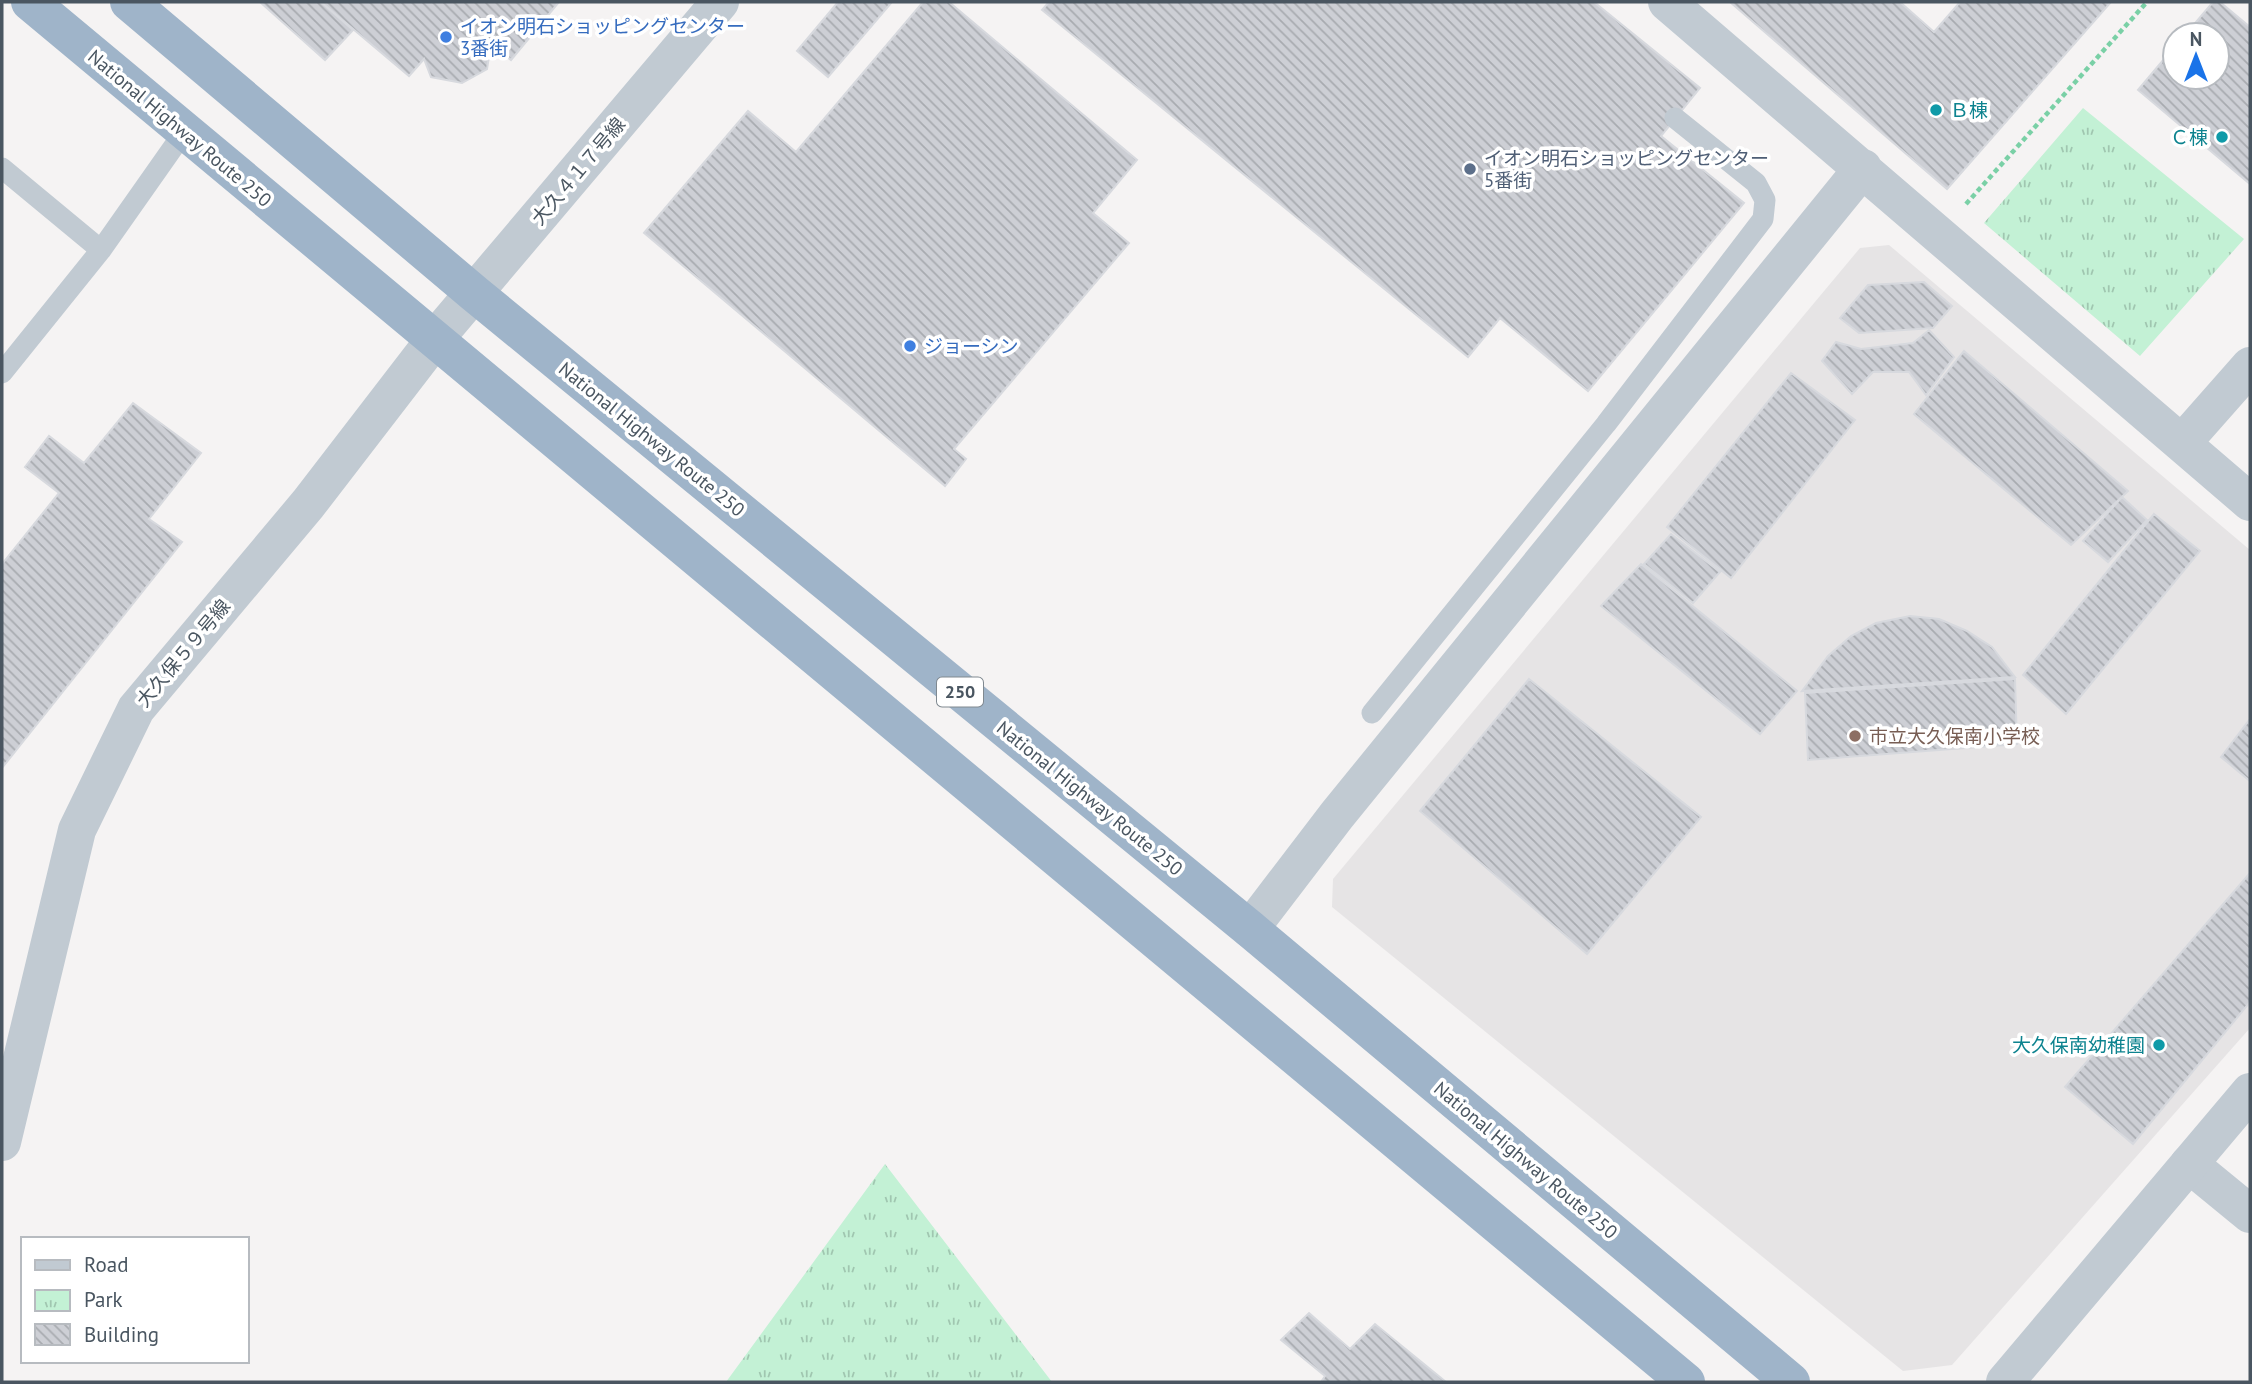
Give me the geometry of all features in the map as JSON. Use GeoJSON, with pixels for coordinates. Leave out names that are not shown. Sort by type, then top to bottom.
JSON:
{"type":"FeatureCollection","features":[{"type":"Feature","properties":{"kind":"highway","name":"National Highway Route 250"},"geometry":{"type":"LineString","coordinates":[[30,2],[1686,1382]]}},
{"type":"Feature","properties":{"kind":"highway","name":"National Highway Route 250"},"geometry":{"type":"LineString","coordinates":[[129,2],[475,294],[1250,929],[1791,1382]]}},
{"type":"Feature","properties":{"kind":"street","name":"大久４１７号線"},"geometry":{"type":"LineString","coordinates":[[435,339],[720,2]]}},
{"type":"Feature","properties":{"kind":"street"},"geometry":{"type":"LineString","coordinates":[[1667,2],[2250,502]]}},
{"type":"Feature","properties":{"kind":"street"},"geometry":{"type":"LineString","coordinates":[[1250,929],[1337,815],[1863,168]]}},
{"type":"Feature","properties":{"kind":"street","name":"大久保５９号線"},"geometry":{"type":"LineString","coordinates":[[2,1142],[77,830],[136,709],[307,504],[435,339]]}},
{"type":"Feature","properties":{"kind":"street"},"geometry":{"type":"LineString","coordinates":[[2183,442],[2250,366]]}},
{"type":"Feature","properties":{"kind":"street"},"geometry":{"type":"LineString","coordinates":[[2005,1382],[2250,1092]]}},
{"type":"Feature","properties":{"kind":"street"},"geometry":{"type":"LineString","coordinates":[[2189,1164],[2250,1213]]}},
{"type":"Feature","properties":{"kind":"lane"},"geometry":{"type":"LineString","coordinates":[[1372,713],[1606,424],[1763,219],[1765,200],[1756,183],[1675,118]]}},
{"type":"Feature","properties":{"kind":"lane"},"geometry":{"type":"LineString","coordinates":[[2,373],[101,250],[184,132]]}},
{"type":"Feature","properties":{"kind":"lane"},"geometry":{"type":"LineString","coordinates":[[2,169],[101,250]]}},
{"type":"Feature","properties":{"kind":"path"},"geometry":{"type":"LineString","coordinates":[[1938,235],[2147,2]]}},
{"type":"Feature","properties":{"kind":"shaded area"},"geometry":{"type":"Polygon","coordinates":[[[1889,245],[2250,550],[2250,1028],[1952,1365],[1903,1371],[1332,907],[1333,879],[1860,248],[1889,245]]]}},
{"type":"Feature","properties":{"kind":"green space"},"geometry":{"type":"Polygon","coordinates":[[[2083,108],[2244,239],[2140,356],[1984,223],[2083,108]]]}},
{"type":"Feature","properties":{"kind":"green space"},"geometry":{"type":"Polygon","coordinates":[[[885,1164],[1052,1382],[726,1382],[885,1164]]]}},
{"type":"Feature","properties":{"kind":"building"},"geometry":{"type":"Polygon","coordinates":[[[260,2],[321,2],[353,30],[325,60],[260,2]]]}},
{"type":"Feature","properties":{"kind":"building","name":"イオン明石ショッピングセンター 3番街"},"geometry":{"type":"Polygon","coordinates":[[[321,2],[559,2],[511,60],[491,44],[487,69],[462,83],[431,77],[424,59],[409,76],[321,2]]]}},
{"type":"Feature","properties":{"kind":"building"},"geometry":{"type":"Polygon","coordinates":[[[838,2],[892,2],[828,77],[797,51],[838,2]]]}},
{"type":"Feature","properties":{"kind":"building","name":"ジョーシン"},"geometry":{"type":"Polygon","coordinates":[[[923,2],[949,2],[1137,160],[1093,213],[1129,243],[954,449],[966,459],[945,486],[644,233],[748,111],[796,152],[923,2]]]}},
{"type":"Feature","properties":{"kind":"building","name":"イオン明石ショッピングセンター 5番街"},"geometry":{"type":"Polygon","coordinates":[[[1049,2],[1594,2],[1700,88],[1661,136],[1744,203],[1588,391],[1500,318],[1468,357],[1042,10],[1049,2]]]}},
{"type":"Feature","properties":{"kind":"building","name":"Ｂ棟"},"geometry":{"type":"Polygon","coordinates":[[[1730,2],[1900,2],[1934,32],[1960,2],[2111,2],[1947,189],[1730,2]]]}},
{"type":"Feature","properties":{"kind":"building","name":"Ｃ棟"},"geometry":{"type":"Polygon","coordinates":[[[2213,2],[2220,2],[2250,27],[2250,184],[2138,90],[2161,63],[2161,91],[2231,91],[2231,21],[2197,21],[2213,2]]]}},
{"type":"Feature","properties":{"kind":"building"},"geometry":{"type":"Polygon","coordinates":[[[1924,282],[1952,306],[1933,328],[1859,333],[1840,318],[1868,285],[1924,282]]]}},
{"type":"Feature","properties":{"kind":"building"},"geometry":{"type":"Polygon","coordinates":[[[1929,330],[1954,357],[1926,395],[1909,372],[1873,372],[1852,394],[1822,361],[1836,342],[1861,349],[1913,343],[1929,330]]]}},
{"type":"Feature","properties":{"kind":"building"},"geometry":{"type":"Polygon","coordinates":[[[1964,351],[2128,491],[2071,545],[1914,414],[1964,351]]]}},
{"type":"Feature","properties":{"kind":"building"},"geometry":{"type":"Polygon","coordinates":[[[1791,373],[1855,420],[1731,578],[1667,527],[1791,373]]]}},
{"type":"Feature","properties":{"kind":"building"},"geometry":{"type":"Polygon","coordinates":[[[133,403],[201,453],[149,519],[182,542],[2,768],[2,564],[59,493],[25,467],[49,436],[84,463],[133,403]]]}},
{"type":"Feature","properties":{"kind":"building"},"geometry":{"type":"Polygon","coordinates":[[[2122,497],[2147,520],[2108,562],[2083,541],[2122,497]]]}},
{"type":"Feature","properties":{"kind":"building"},"geometry":{"type":"Polygon","coordinates":[[[2154,514],[2200,551],[2066,714],[2023,675],[2154,514]]]}},
{"type":"Feature","properties":{"kind":"building"},"geometry":{"type":"Polygon","coordinates":[[[1671,534],[1720,572],[1693,603],[1644,564],[1671,534]]]}},
{"type":"Feature","properties":{"kind":"building"},"geometry":{"type":"Polygon","coordinates":[[[1641,564],[1797,691],[1760,734],[1601,606],[1641,564]]]}},
{"type":"Feature","properties":{"kind":"building"},"geometry":{"type":"Polygon","coordinates":[[[1910,616],[1939,619],[1967,631],[1992,647],[2015,677],[1802,691],[1828,656],[1851,636],[1876,623],[1910,616]]]}},
{"type":"Feature","properties":{"kind":"building"},"geometry":{"type":"Polygon","coordinates":[[[1529,679],[1701,817],[1587,954],[1420,811],[1529,679]]]}},
{"type":"Feature","properties":{"kind":"building"},"geometry":{"type":"Polygon","coordinates":[[[2015,679],[2017,744],[1808,760],[1805,693],[2015,679]]]}},
{"type":"Feature","properties":{"kind":"building"},"geometry":{"type":"Polygon","coordinates":[[[2250,719],[2250,781],[2221,757],[2250,719]]]}},
{"type":"Feature","properties":{"kind":"building","name":"大久保南幼稚園"},"geometry":{"type":"Polygon","coordinates":[[[2250,873],[2250,1002],[2133,1144],[2065,1087],[2250,873]]]}},
{"type":"Feature","properties":{"kind":"building"},"geometry":{"type":"Polygon","coordinates":[[[1309,1313],[1350,1349],[1375,1324],[1446,1382],[1321,1382],[1325,1376],[1281,1340],[1309,1313]]]}},
{"type":"Feature","properties":{"kind":"place","name":"イオン明石ショッピングセンター 3番街"},"geometry":{"type":"Point","coordinates":[446,37]}},
{"type":"Feature","properties":{"kind":"place","name":"Ｂ棟"},"geometry":{"type":"Point","coordinates":[1936,110]}},
{"type":"Feature","properties":{"kind":"place","name":"Ｃ棟"},"geometry":{"type":"Point","coordinates":[2222,137]}},
{"type":"Feature","properties":{"kind":"place","name":"イオン明石ショッピングセンター 5番街"},"geometry":{"type":"Point","coordinates":[1470,169]}},
{"type":"Feature","properties":{"kind":"place","name":"ジョーシン"},"geometry":{"type":"Point","coordinates":[910,346]}},
{"type":"Feature","properties":{"kind":"place","name":"市立大久保南小学校"},"geometry":{"type":"Point","coordinates":[1855,736]}},
{"type":"Feature","properties":{"kind":"place","name":"大久保南幼稚園"},"geometry":{"type":"Point","coordinates":[2159,1045]}}]}
